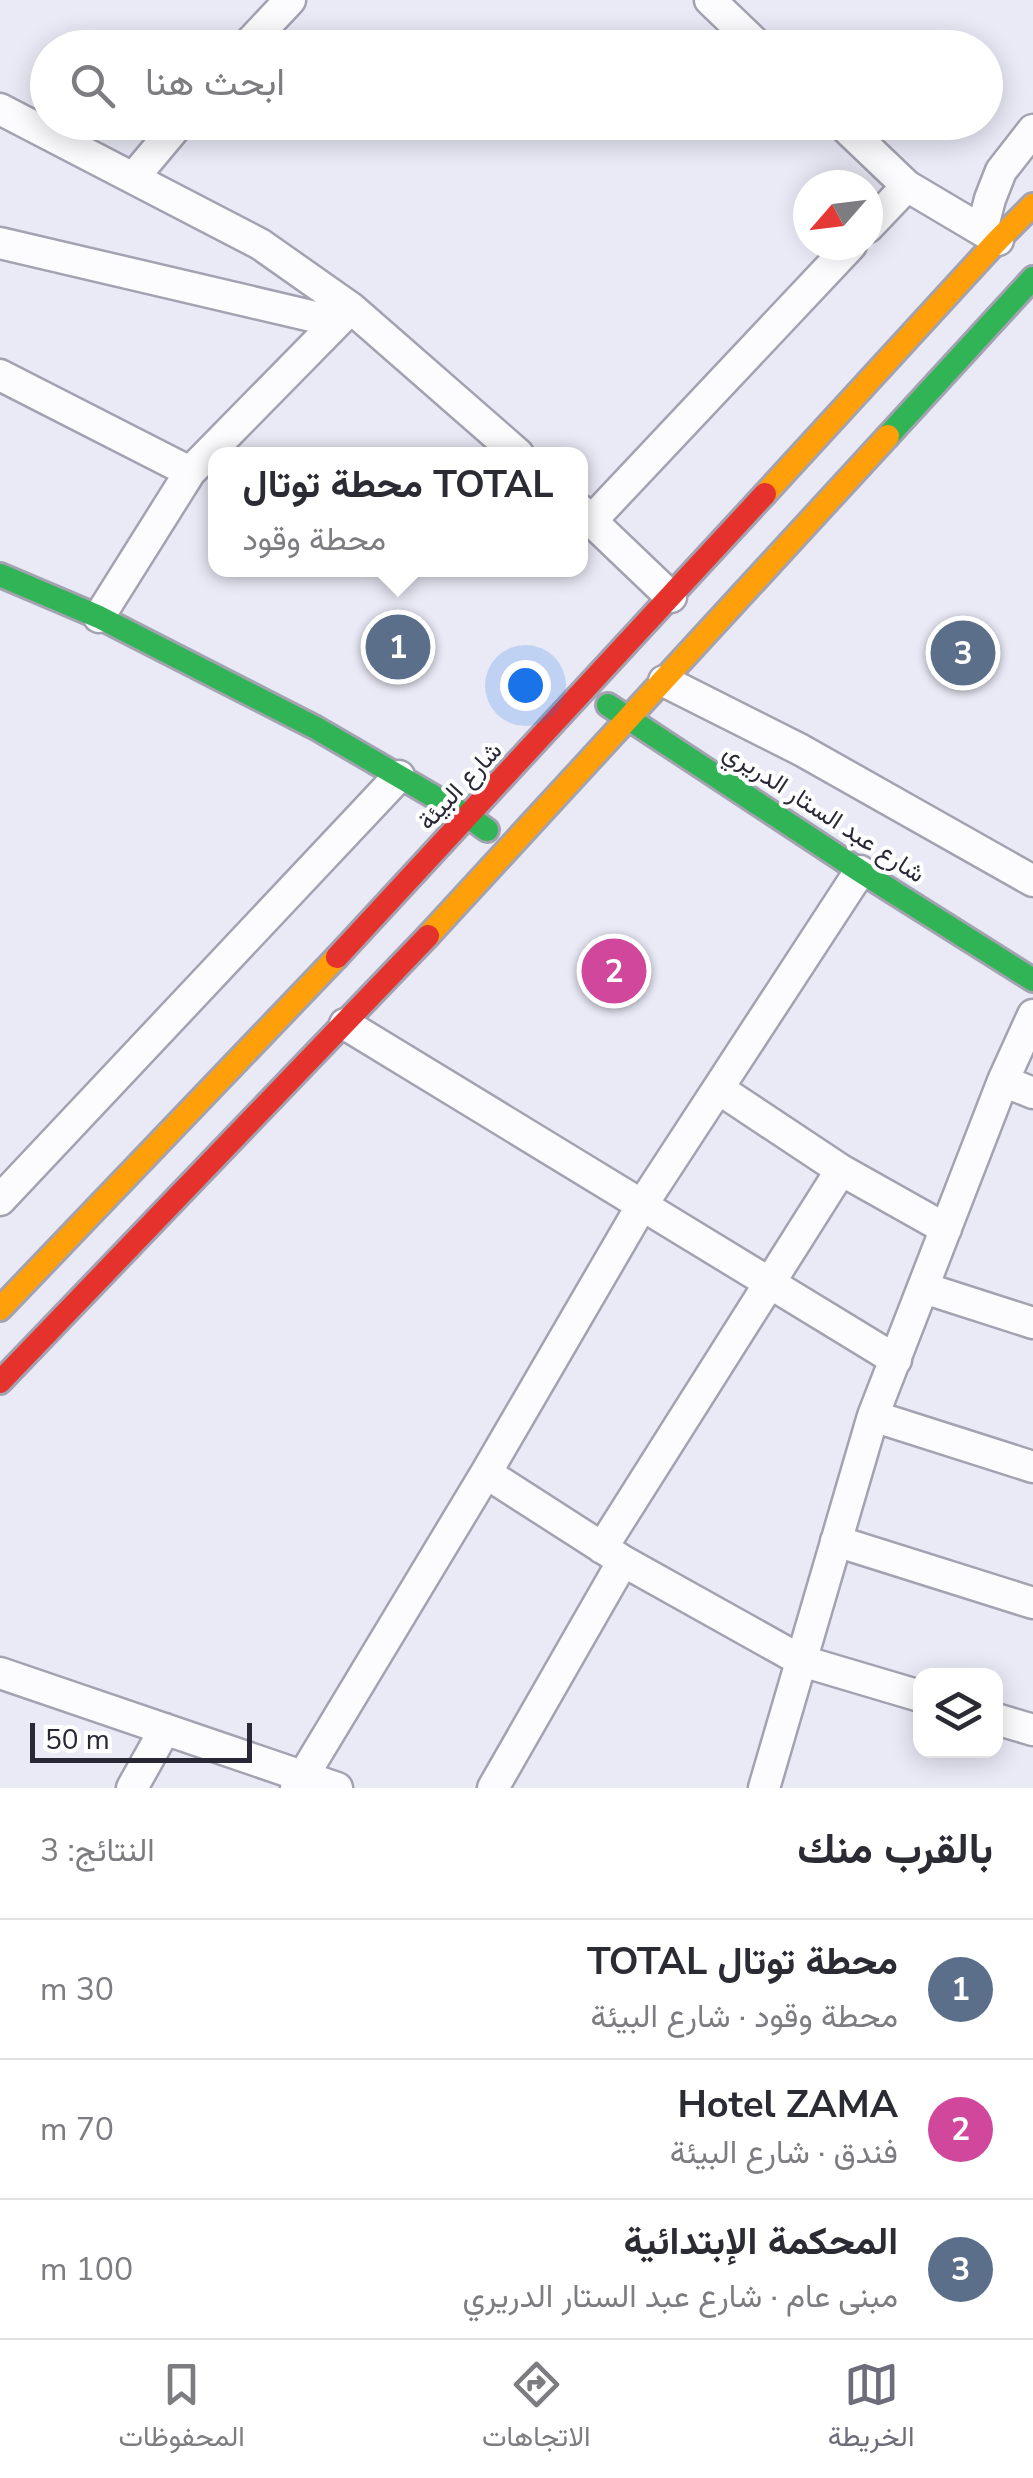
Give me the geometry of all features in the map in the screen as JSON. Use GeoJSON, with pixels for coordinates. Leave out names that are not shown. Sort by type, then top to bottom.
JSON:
{"type":"FeatureCollection","features":[{"type":"Feature","properties":{"kind":"main road","name":"شارع البيئة"},"geometry":{"type":"LineString","coordinates":[[0,1309],[249,1088],[469,817],[671,598],[990,235],[1033,206]]}},
{"type":"Feature","properties":{"kind":"main road"},"geometry":{"type":"LineString","coordinates":[[0,1382],[22,1343],[249,1088],[345,1024],[1033,278]]}},
{"type":"Feature","properties":{"kind":"main road"},"geometry":{"type":"LineString","coordinates":[[0,575],[99,617],[316,728],[469,817],[511,847]]}},
{"type":"Feature","properties":{"kind":"main road","name":"شارع عبد الستار الدريري"},"geometry":{"type":"LineString","coordinates":[[586,690],[1033,980]]}},
{"type":"Feature","properties":{"kind":"street"},"geometry":{"type":"LineString","coordinates":[[262,30],[290,0]]}},
{"type":"Feature","properties":{"kind":"street"},"geometry":{"type":"LineString","coordinates":[[711,0],[742,30]]}},
{"type":"Feature","properties":{"kind":"street"},"geometry":{"type":"LineString","coordinates":[[0,108],[30,123]]}},
{"type":"Feature","properties":{"kind":"street"},"geometry":{"type":"LineString","coordinates":[[990,235],[990,199],[1001,170],[1033,130]]}},
{"type":"Feature","properties":{"kind":"street"},"geometry":{"type":"LineString","coordinates":[[62,140],[260,244],[509,447]]}},
{"type":"Feature","properties":{"kind":"street"},"geometry":{"type":"LineString","coordinates":[[134,177],[165,140]]}},
{"type":"Feature","properties":{"kind":"street"},"geometry":{"type":"LineString","coordinates":[[859,140],[907,186],[990,235]]}},
{"type":"Feature","properties":{"kind":"street"},"geometry":{"type":"LineString","coordinates":[[883,211],[907,186]]}},
{"type":"Feature","properties":{"kind":"street"},"geometry":{"type":"LineString","coordinates":[[0,243],[344,315]]}},
{"type":"Feature","properties":{"kind":"street"},"geometry":{"type":"LineString","coordinates":[[588,513],[836,260]]}},
{"type":"Feature","properties":{"kind":"street"},"geometry":{"type":"LineString","coordinates":[[215,447],[344,315]]}},
{"type":"Feature","properties":{"kind":"street"},"geometry":{"type":"LineString","coordinates":[[0,375],[190,472]]}},
{"type":"Feature","properties":{"kind":"street"},"geometry":{"type":"LineString","coordinates":[[99,617],[190,472],[208,454]]}},
{"type":"Feature","properties":{"kind":"street"},"geometry":{"type":"LineString","coordinates":[[588,517],[671,598]]}},
{"type":"Feature","properties":{"kind":"street"},"geometry":{"type":"LineString","coordinates":[[664,681],[801,750],[1033,881]]}},
{"type":"Feature","properties":{"kind":"street"},"geometry":{"type":"LineString","coordinates":[[0,1200],[399,776]]}},
{"type":"Feature","properties":{"kind":"street"},"geometry":{"type":"LineString","coordinates":[[299,1782],[486,1474],[642,1205],[860,870]]}},
{"type":"Feature","properties":{"kind":"street"},"geometry":{"type":"LineString","coordinates":[[774,1785],[802,1661],[872,1416],[1033,1015]]}},
{"type":"Feature","properties":{"kind":"street"},"geometry":{"type":"LineString","coordinates":[[345,1024],[896,1360]]}},
{"type":"Feature","properties":{"kind":"street"},"geometry":{"type":"LineString","coordinates":[[1003,1082],[1033,1093]]}},
{"type":"Feature","properties":{"kind":"street"},"geometry":{"type":"LineString","coordinates":[[719,1090],[840,1170],[946,1228]]}},
{"type":"Feature","properties":{"kind":"street"},"geometry":{"type":"LineString","coordinates":[[493,1788],[613,1555],[840,1170]]}},
{"type":"Feature","properties":{"kind":"street"},"geometry":{"type":"LineString","coordinates":[[924,1288],[1033,1323]]}},
{"type":"Feature","properties":{"kind":"street"},"geometry":{"type":"LineString","coordinates":[[872,1416],[1033,1467]]}},
{"type":"Feature","properties":{"kind":"street"},"geometry":{"type":"LineString","coordinates":[[486,1474],[613,1555],[802,1661],[913,1694]]}},
{"type":"Feature","properties":{"kind":"street"},"geometry":{"type":"LineString","coordinates":[[836,1542],[1033,1603]]}},
{"type":"Feature","properties":{"kind":"street"},"geometry":{"type":"LineString","coordinates":[[0,1673],[299,1782],[337,1788]]}},
{"type":"Feature","properties":{"kind":"street"},"geometry":{"type":"LineString","coordinates":[[1003,1721],[1033,1730]]}},
{"type":"Feature","properties":{"kind":"street"},"geometry":{"type":"LineString","coordinates":[[132,1788],[165,1730]]}},
{"type":"Feature","properties":{"kind":"traffic: fast"},"geometry":{"type":"LineString","coordinates":[[888,436],[1033,278]]}},
{"type":"Feature","properties":{"kind":"traffic: fast"},"geometry":{"type":"LineString","coordinates":[[0,575],[99,617],[316,728],[487,830]]}},
{"type":"Feature","properties":{"kind":"traffic: fast"},"geometry":{"type":"LineString","coordinates":[[608,705],[1033,980]]}},
{"type":"Feature","properties":{"kind":"traffic: slow"},"geometry":{"type":"LineString","coordinates":[[765,494],[1033,205]]}},
{"type":"Feature","properties":{"kind":"traffic: slow"},"geometry":{"type":"LineString","coordinates":[[428,936],[888,436]]}},
{"type":"Feature","properties":{"kind":"traffic: slow"},"geometry":{"type":"LineString","coordinates":[[0,1309],[337,957]]}},
{"type":"Feature","properties":{"kind":"traffic: jam"},"geometry":{"type":"LineString","coordinates":[[337,957],[765,494]]}},
{"type":"Feature","properties":{"kind":"traffic: jam"},"geometry":{"type":"LineString","coordinates":[[0,1382],[428,936]]}},
{"type":"Feature","properties":{"kind":"place","name":"محطة توتال TOTAL"},"geometry":{"type":"Point","coordinates":[398,647]}},
{"type":"Feature","properties":{"kind":"place","name":"المحكمة الإبتدائية"},"geometry":{"type":"Point","coordinates":[963,653]}},
{"type":"Feature","properties":{"kind":"place","name":"Hotel ZAMA"},"geometry":{"type":"Point","coordinates":[614,971]}}]}
